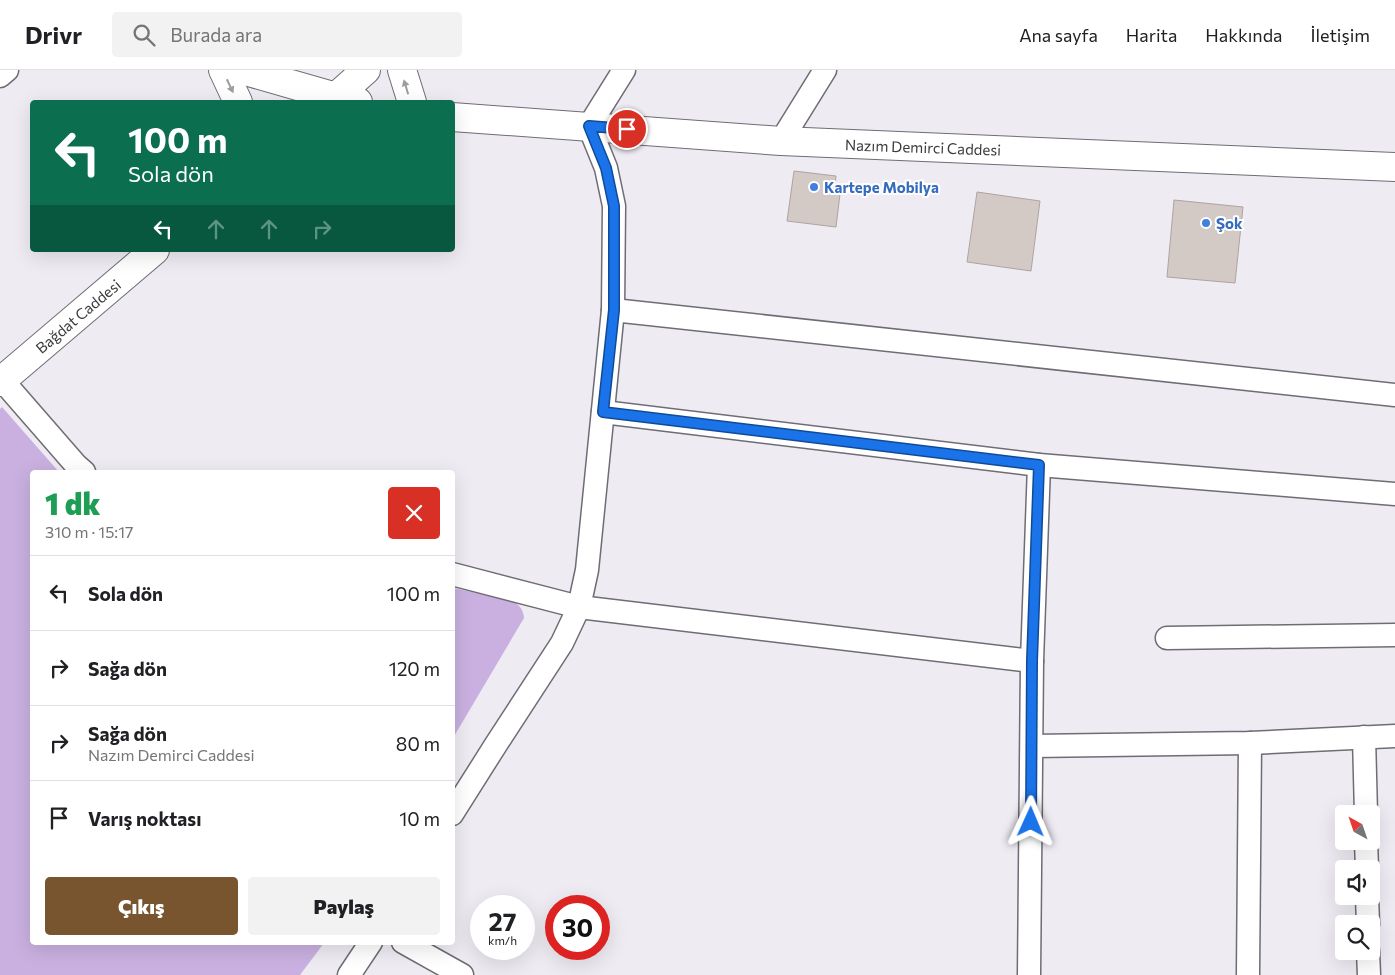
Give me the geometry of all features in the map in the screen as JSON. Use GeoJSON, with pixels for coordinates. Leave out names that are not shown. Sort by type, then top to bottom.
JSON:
{"type":"FeatureCollection","features":[{"type":"Feature","properties":{"kind":"street"},"geometry":{"type":"LineString","coordinates":[[0,76],[7,70]]}},
{"type":"Feature","properties":{"kind":"street"},"geometry":{"type":"LineString","coordinates":[[223,70],[237,100]]}},
{"type":"Feature","properties":{"kind":"street"},"geometry":{"type":"LineString","coordinates":[[242,70],[338,100]]}},
{"type":"Feature","properties":{"kind":"street"},"geometry":{"type":"LineString","coordinates":[[342,100],[366,70]]}},
{"type":"Feature","properties":{"kind":"street"},"geometry":{"type":"LineString","coordinates":[[402,70],[411,100]]}},
{"type":"Feature","properties":{"kind":"street"},"geometry":{"type":"LineString","coordinates":[[455,809],[562,643],[579,607],[587,570],[614,310],[614,206],[606,168],[589,126],[624,70]]}},
{"type":"Feature","properties":{"kind":"street"},"geometry":{"type":"LineString","coordinates":[[781,141],[825,70]]}},
{"type":"Feature","properties":{"kind":"street","name":"Nazım Demirci Caddesi"},"geometry":{"type":"LineString","coordinates":[[455,117],[781,141],[1395,166]]}},
{"type":"Feature","properties":{"kind":"street","name":"Bağdat Caddesi"},"geometry":{"type":"LineString","coordinates":[[1,381],[153,252]]}},
{"type":"Feature","properties":{"kind":"street"},"geometry":{"type":"LineString","coordinates":[[614,310],[1395,395]]}},
{"type":"Feature","properties":{"kind":"street"},"geometry":{"type":"LineString","coordinates":[[1,381],[82,470]]}},
{"type":"Feature","properties":{"kind":"street"},"geometry":{"type":"LineString","coordinates":[[603,412],[1039,465],[1395,494]]}},
{"type":"Feature","properties":{"kind":"street"},"geometry":{"type":"LineString","coordinates":[[1029,975],[1032,661],[1039,465]]}},
{"type":"Feature","properties":{"kind":"street"},"geometry":{"type":"LineString","coordinates":[[455,575],[579,607],[1032,661]]}},
{"type":"Feature","properties":{"kind":"street"},"geometry":{"type":"LineString","coordinates":[[1167,638],[1395,635]]}},
{"type":"Feature","properties":{"kind":"street"},"geometry":{"type":"LineString","coordinates":[[1032,746],[1250,743],[1395,736]]}},
{"type":"Feature","properties":{"kind":"street"},"geometry":{"type":"LineString","coordinates":[[1364,737],[1366,805]]}},
{"type":"Feature","properties":{"kind":"street"},"geometry":{"type":"LineString","coordinates":[[1248,975],[1250,743]]}},
{"type":"Feature","properties":{"kind":"street"},"geometry":{"type":"LineString","coordinates":[[349,975],[369,945]]}},
{"type":"Feature","properties":{"kind":"street"},"geometry":{"type":"LineString","coordinates":[[408,945],[462,975]]}},
{"type":"Feature","properties":{"kind":"street"},"geometry":{"type":"LineString","coordinates":[[1368,960],[1369,975]]}},
{"type":"Feature","properties":{"kind":"shaded area"},"geometry":{"type":"Polygon","coordinates":[[[2,407],[57,470],[30,470],[30,945],[322,945],[300,975],[0,975],[0,409],[2,407]]]}},
{"type":"Feature","properties":{"kind":"shaded area"},"geometry":{"type":"Polygon","coordinates":[[[455,588],[511,600],[520,607],[524,618],[455,735],[455,588]]]}},
{"type":"Feature","properties":{"kind":"building"},"geometry":{"type":"Polygon","coordinates":[[[794,171],[836,176],[834,193],[840,194],[836,227],[787,221],[794,171]]]}},
{"type":"Feature","properties":{"kind":"building"},"geometry":{"type":"Polygon","coordinates":[[[977,192],[1040,201],[1031,271],[967,262],[977,192]]]}},
{"type":"Feature","properties":{"kind":"building"},"geometry":{"type":"Polygon","coordinates":[[[1174,200],[1243,207],[1235,283],[1167,277],[1174,200]]]}},
{"type":"Feature","properties":{"kind":"place","name":"Kartepe Mobilya"},"geometry":{"type":"Point","coordinates":[814,187]}},
{"type":"Feature","properties":{"kind":"place","name":"Şok"},"geometry":{"type":"Point","coordinates":[1206,223]}},
{"type":"Feature","properties":{"kind":"route"},"geometry":{"type":"LineString","coordinates":[[627,129],[589,126],[606,168],[614,206],[614,310],[603,412],[1039,465],[1032,661],[1031,822]]}}]}
